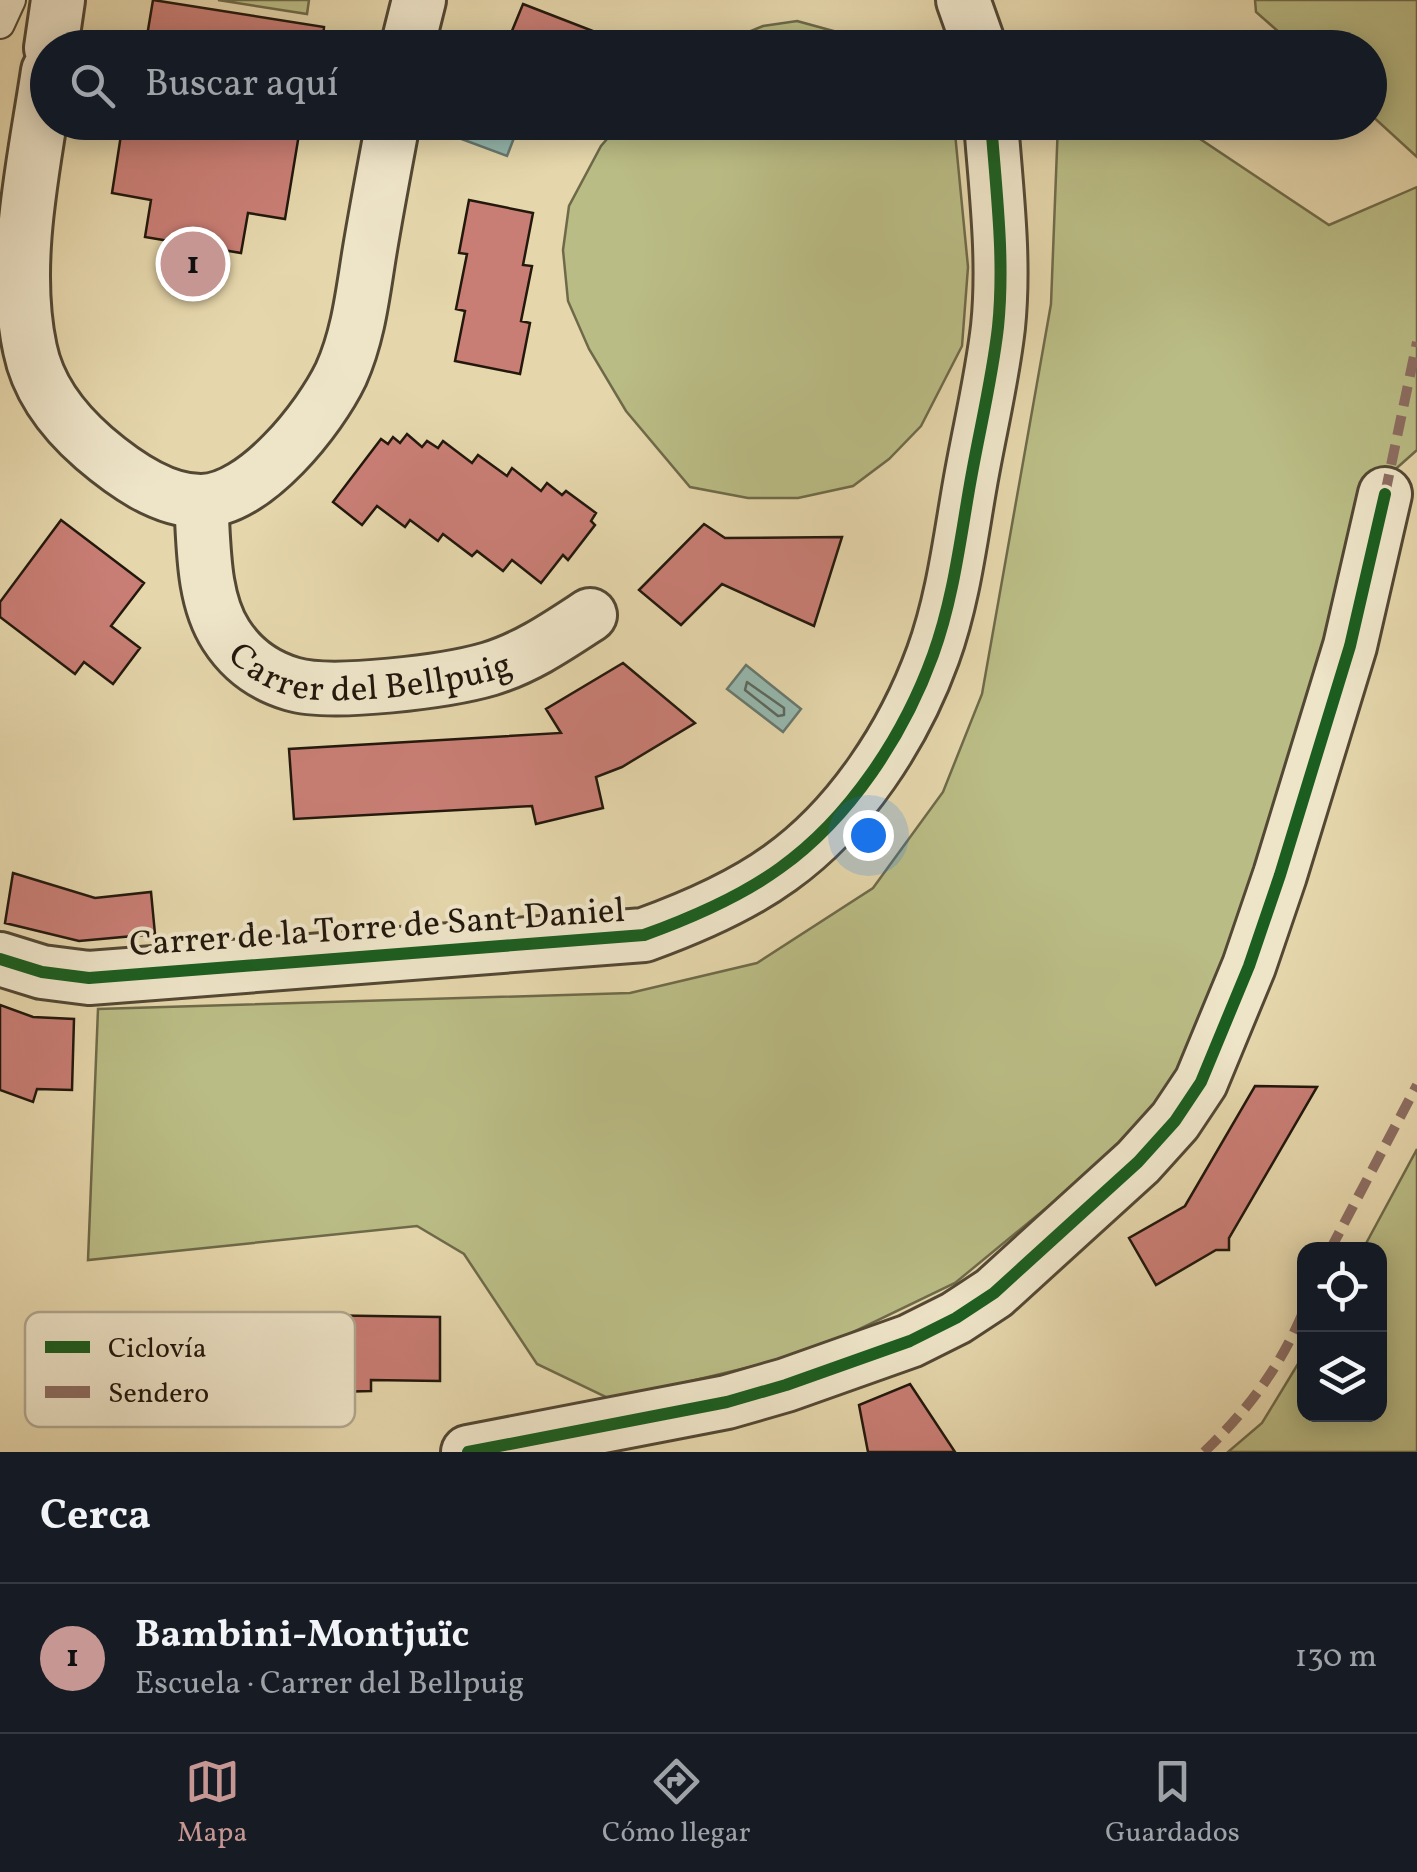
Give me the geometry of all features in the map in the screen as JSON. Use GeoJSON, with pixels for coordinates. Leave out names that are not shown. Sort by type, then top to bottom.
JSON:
{"type":"FeatureCollection","features":[{"type":"Feature","properties":{"kind":"street"},"geometry":{"type":"LineString","coordinates":[[54,30],[58,0]]}},
{"type":"Feature","properties":{"kind":"street"},"geometry":{"type":"LineString","coordinates":[[412,30],[419,0]]}},
{"type":"Feature","properties":{"kind":"street"},"geometry":{"type":"LineString","coordinates":[[964,0],[974,30]]}},
{"type":"Feature","properties":{"kind":"street"},"geometry":{"type":"LineString","coordinates":[[39,140],[22,266],[27,331],[39,380],[74,431],[103,456],[163,493],[201,501],[230,494],[291,449],[340,374],[356,334],[390,140]]}},
{"type":"Feature","properties":{"kind":"street","name":"Carrer de la Torre de Sant Daniel"},"geometry":{"type":"LineString","coordinates":[[0,958],[42,972],[89,978],[644,935],[699,913],[780,868],[826,829],[872,770],[908,710],[934,654],[952,586],[998,327],[1001,264],[993,140]]}},
{"type":"Feature","properties":{"kind":"street"},"geometry":{"type":"LineString","coordinates":[[468,1452],[726,1402],[910,1341],[994,1293],[1138,1162],[1175,1122],[1200,1082],[1249,966],[1350,646],[1385,494]]}},
{"type":"Feature","properties":{"kind":"street","name":"Carrer del Bellpuig"},"geometry":{"type":"LineString","coordinates":[[201,501],[205,560],[224,633],[242,656],[266,674],[296,685],[330,688],[438,681],[522,656],[590,615]]}},
{"type":"Feature","properties":{"kind":"lane"},"geometry":{"type":"LineString","coordinates":[[0,24],[12,0]]}},
{"type":"Feature","properties":{"kind":"green space"},"geometry":{"type":"Polygon","coordinates":[[[218,0],[309,0],[307,14],[218,0]]]}},
{"type":"Feature","properties":{"kind":"green space"},"geometry":{"type":"Polygon","coordinates":[[[1255,0],[1417,0],[1417,157],[1387,130],[1387,30],[1277,30],[1256,12],[1255,0]]]}},
{"type":"Feature","properties":{"kind":"green space"},"geometry":{"type":"Polygon","coordinates":[[[797,21],[830,30],[753,30],[797,21]]]}},
{"type":"Feature","properties":{"kind":"green space"},"geometry":{"type":"Polygon","coordinates":[[[606,140],[956,140],[968,267],[962,346],[921,426],[889,459],[853,486],[798,498],[748,498],[690,487],[626,411],[589,349],[568,301],[563,250],[569,206],[606,140]]]}},
{"type":"Feature","properties":{"kind":"green space"},"geometry":{"type":"Polygon","coordinates":[[[1057,140],[1202,140],[1329,225],[1417,187],[1417,450],[1363,498],[1278,813],[1198,1039],[1146,1126],[955,1283],[812,1352],[612,1400],[537,1364],[464,1254],[417,1226],[88,1260],[98,1009],[630,993],[757,963],[873,888],[943,792],[982,694],[1051,304],[1057,140]]]}},
{"type":"Feature","properties":{"kind":"green space"},"geometry":{"type":"Polygon","coordinates":[[[1417,1149],[1417,1452],[1228,1452],[1262,1423],[1297,1366],[1297,1422],[1387,1422],[1387,1242],[1367,1242],[1417,1149]]]}},
{"type":"Feature","properties":{"kind":"water"},"geometry":{"type":"Polygon","coordinates":[[[464,140],[513,140],[507,156],[464,140]]]}},
{"type":"Feature","properties":{"kind":"water"},"geometry":{"type":"Polygon","coordinates":[[[746,665],[801,709],[783,732],[727,689],[746,665]]]}},
{"type":"Feature","properties":{"kind":"building"},"geometry":{"type":"Polygon","coordinates":[[[153,0],[324,27],[324,30],[148,30],[153,0]]]}},
{"type":"Feature","properties":{"kind":"building"},"geometry":{"type":"Polygon","coordinates":[[[523,4],[590,30],[512,30],[523,4]]]}},
{"type":"Feature","properties":{"kind":"building"},"geometry":{"type":"Polygon","coordinates":[[[120,140],[298,140],[285,219],[248,213],[241,253],[145,237],[151,200],[112,193],[120,140]]]}},
{"type":"Feature","properties":{"kind":"building"},"geometry":{"type":"Polygon","coordinates":[[[469,200],[533,213],[523,265],[532,266],[521,321],[530,323],[520,374],[455,361],[465,311],[456,309],[467,254],[459,253],[469,200]]]}},
{"type":"Feature","properties":{"kind":"building"},"geometry":{"type":"Polygon","coordinates":[[[407,434],[422,447],[427,441],[438,448],[443,441],[472,463],[478,455],[507,476],[512,468],[541,491],[547,483],[562,495],[566,491],[596,513],[591,521],[595,525],[568,560],[563,555],[541,583],[512,560],[503,571],[477,551],[472,556],[443,534],[438,541],[410,520],[405,527],[377,506],[362,525],[333,502],[381,439],[388,444],[393,437],[400,443],[407,434]]]}},
{"type":"Feature","properties":{"kind":"building"},"geometry":{"type":"Polygon","coordinates":[[[61,520],[144,583],[111,626],[140,648],[113,684],[84,662],[75,674],[0,617],[0,602],[61,520]]]}},
{"type":"Feature","properties":{"kind":"building"},"geometry":{"type":"Polygon","coordinates":[[[704,524],[725,538],[842,537],[814,626],[722,584],[681,625],[639,590],[704,524]]]}},
{"type":"Feature","properties":{"kind":"building"},"geometry":{"type":"Polygon","coordinates":[[[623,663],[695,723],[622,767],[596,777],[603,808],[536,824],[532,806],[294,819],[289,749],[561,733],[546,709],[623,663]]]}},
{"type":"Feature","properties":{"kind":"building"},"geometry":{"type":"Polygon","coordinates":[[[13,873],[95,898],[151,892],[155,934],[79,941],[5,923],[13,873]]]}},
{"type":"Feature","properties":{"kind":"building"},"geometry":{"type":"Polygon","coordinates":[[[0,1005],[33,1017],[74,1019],[72,1090],[37,1089],[33,1102],[0,1090],[0,1005]]]}},
{"type":"Feature","properties":{"kind":"building"},"geometry":{"type":"Polygon","coordinates":[[[1255,1086],[1317,1087],[1229,1238],[1229,1250],[1216,1250],[1156,1285],[1129,1238],[1185,1206],[1255,1086]]]}},
{"type":"Feature","properties":{"kind":"building"},"geometry":{"type":"Polygon","coordinates":[[[355,1316],[440,1317],[440,1381],[371,1380],[371,1391],[355,1391],[355,1316]]]}},
{"type":"Feature","properties":{"kind":"building"},"geometry":{"type":"Polygon","coordinates":[[[910,1384],[955,1452],[868,1452],[859,1405],[910,1384]]]}},
{"type":"Feature","properties":{"kind":"marked path"},"geometry":{"type":"LineString","coordinates":[[1385,494],[1417,342]]}},
{"type":"Feature","properties":{"kind":"marked path"},"geometry":{"type":"LineString","coordinates":[[1334,1242],[1417,1085]]}},
{"type":"Feature","properties":{"kind":"marked path"},"geometry":{"type":"LineString","coordinates":[[1204,1452],[1262,1386],[1297,1325]]}},
{"type":"Feature","properties":{"kind":"cycle path"},"geometry":{"type":"LineString","coordinates":[[0,959],[42,972],[89,978],[644,935],[732,897],[765,879],[805,848],[852,800],[890,744],[921,685],[946,613],[998,327],[1000,250],[992,140]]}},
{"type":"Feature","properties":{"kind":"cycle path"},"geometry":{"type":"LineString","coordinates":[[468,1452],[727,1402],[910,1341],[994,1293],[1138,1162],[1175,1121],[1201,1082],[1249,966],[1350,646],[1385,494]]}},
{"type":"Feature","properties":{"kind":"place","name":"Bambini-Montjuïc"},"geometry":{"type":"Point","coordinates":[193,264]}}]}
